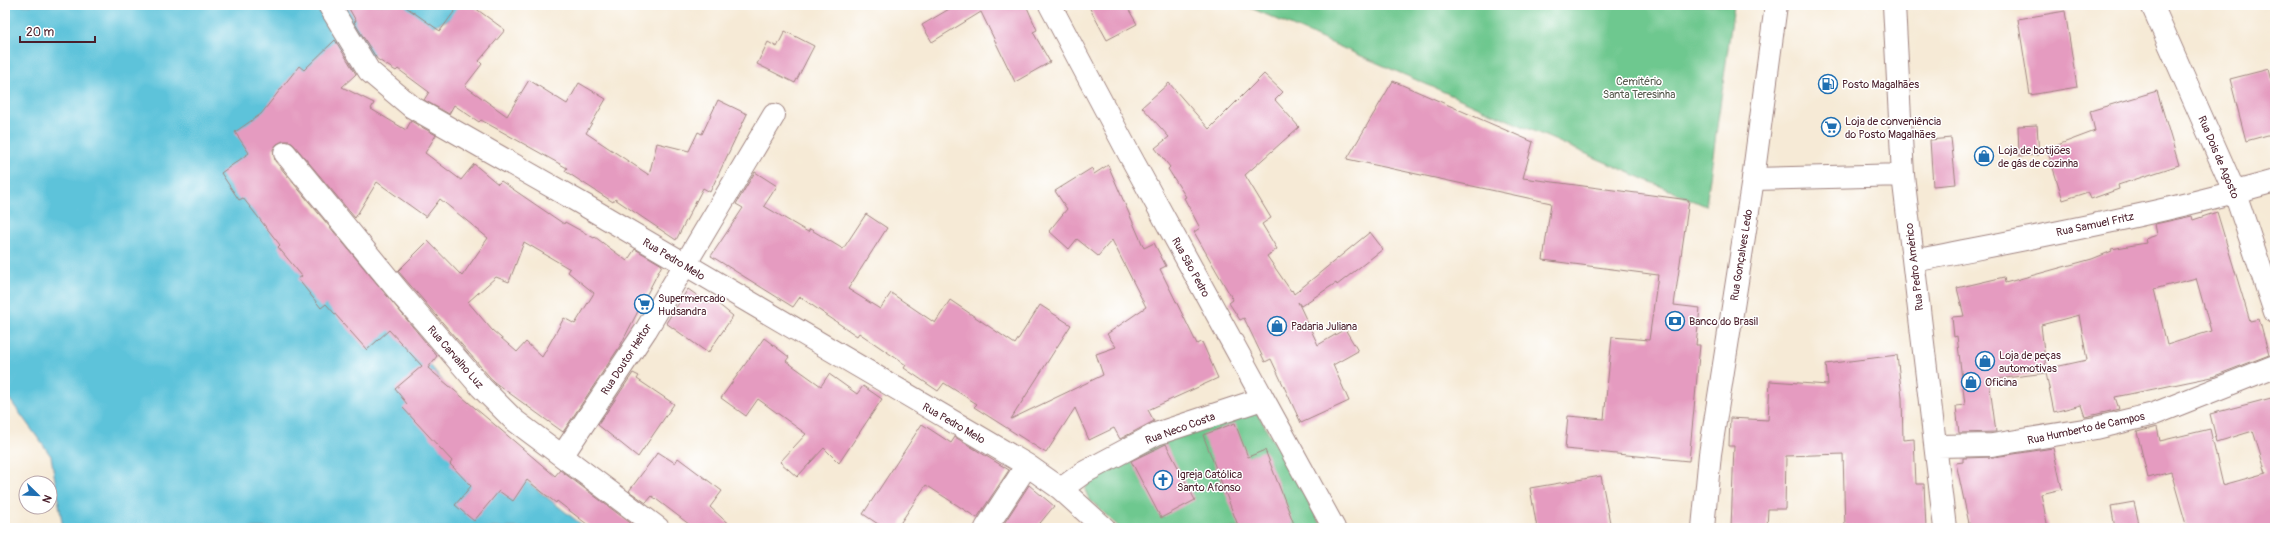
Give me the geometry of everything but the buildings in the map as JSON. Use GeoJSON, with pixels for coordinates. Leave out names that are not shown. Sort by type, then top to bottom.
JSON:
{"type":"FeatureCollection","features":[{"type":"Feature","properties":{"kind":"street","name":"Rua Pedro Melo"},"geometry":{"type":"LineString","coordinates":[[329,5],[369,71],[412,107],[586,206],[684,265],[1027,465],[1061,489],[1104,528]]}},
{"type":"Feature","properties":{"kind":"street","name":"Rua São Pedro"},"geometry":{"type":"LineString","coordinates":[[1050,5],[1262,399],[1334,528]]}},
{"type":"Feature","properties":{"kind":"street","name":"Rua Gonçalves Ledo"},"geometry":{"type":"LineString","coordinates":[[1703,528],[1710,454],[1753,179],[1776,5]]}},
{"type":"Feature","properties":{"kind":"street","name":"Rua Pedro Américo"},"geometry":{"type":"LineString","coordinates":[[1894,5],[1903,175],[1937,446],[1945,528]]}},
{"type":"Feature","properties":{"kind":"street","name":"Rua Dois de Agosto"},"geometry":{"type":"LineString","coordinates":[[2152,5],[2235,193],[2275,312]]}},
{"type":"Feature","properties":{"kind":"street","name":"Rua Doutor Heitor"},"geometry":{"type":"LineString","coordinates":[[562,456],[646,330],[774,115]]}},
{"type":"Feature","properties":{"kind":"street","name":"Rua Carvalho Luz"},"geometry":{"type":"LineString","coordinates":[[285,153],[400,293],[482,387],[514,420],[658,528]]}},
{"type":"Feature","properties":{"kind":"street"},"geometry":{"type":"LineString","coordinates":[[1753,179],[1903,175]]}},
{"type":"Feature","properties":{"kind":"street","name":"Rua Samuel Fritz"},"geometry":{"type":"LineString","coordinates":[[1914,261],[2235,193],[2275,181]]}},
{"type":"Feature","properties":{"kind":"street","name":"Rua Humberto de Campos"},"geometry":{"type":"LineString","coordinates":[[1937,446],[1992,445],[2104,426],[2154,414],[2275,366]]}},
{"type":"Feature","properties":{"kind":"street","name":"Rua Neco Costa"},"geometry":{"type":"LineString","coordinates":[[1061,489],[1083,473],[1156,434],[1262,399]]}},
{"type":"Feature","properties":{"kind":"street"},"geometry":{"type":"LineString","coordinates":[[986,528],[1027,465]]}},
{"type":"Feature","properties":{"kind":"green space","name":"Cemitério Santa Teresinha"},"geometry":{"type":"Polygon","coordinates":[[[1244,5],[1734,5],[1706,206],[1244,5]]]}},
{"type":"Feature","properties":{"kind":"green space"},"geometry":{"type":"Polygon","coordinates":[[[1256,411],[1323,528],[1120,528],[1089,499],[1085,490],[1090,479],[1158,440],[1256,411]]]}},
{"type":"Feature","properties":{"kind":"water"},"geometry":{"type":"Polygon","coordinates":[[[5,5],[482,5],[384,47],[287,112],[254,161],[380,302],[517,474],[586,528],[63,528],[58,498],[58,475],[54,475],[51,456],[5,393],[5,5]]]}},
{"type":"Feature","properties":{"kind":"place","name":"Posto Magalhães"},"geometry":{"type":"Point","coordinates":[1828,84]}},
{"type":"Feature","properties":{"kind":"place","name":"Loja de conveniência do Posto Magalhães"},"geometry":{"type":"Point","coordinates":[1831,127]}},
{"type":"Feature","properties":{"kind":"place","name":"Loja de botijões de gás de cozinha"},"geometry":{"type":"Point","coordinates":[1984,156]}},
{"type":"Feature","properties":{"kind":"place","name":"Supermercado Hudsandra"},"geometry":{"type":"Point","coordinates":[644,304]}},
{"type":"Feature","properties":{"kind":"place","name":"Banco do Brasil"},"geometry":{"type":"Point","coordinates":[1675,321]}},
{"type":"Feature","properties":{"kind":"place","name":"Padaria Juliana"},"geometry":{"type":"Point","coordinates":[1277,326]}},
{"type":"Feature","properties":{"kind":"place","name":"Loja de peças automotivas"},"geometry":{"type":"Point","coordinates":[1985,361]}},
{"type":"Feature","properties":{"kind":"place","name":"Oficina"},"geometry":{"type":"Point","coordinates":[1971,382]}},
{"type":"Feature","properties":{"kind":"place","name":"Igreja Católica Santo Afonso"},"geometry":{"type":"Point","coordinates":[1163,480]}}]}
